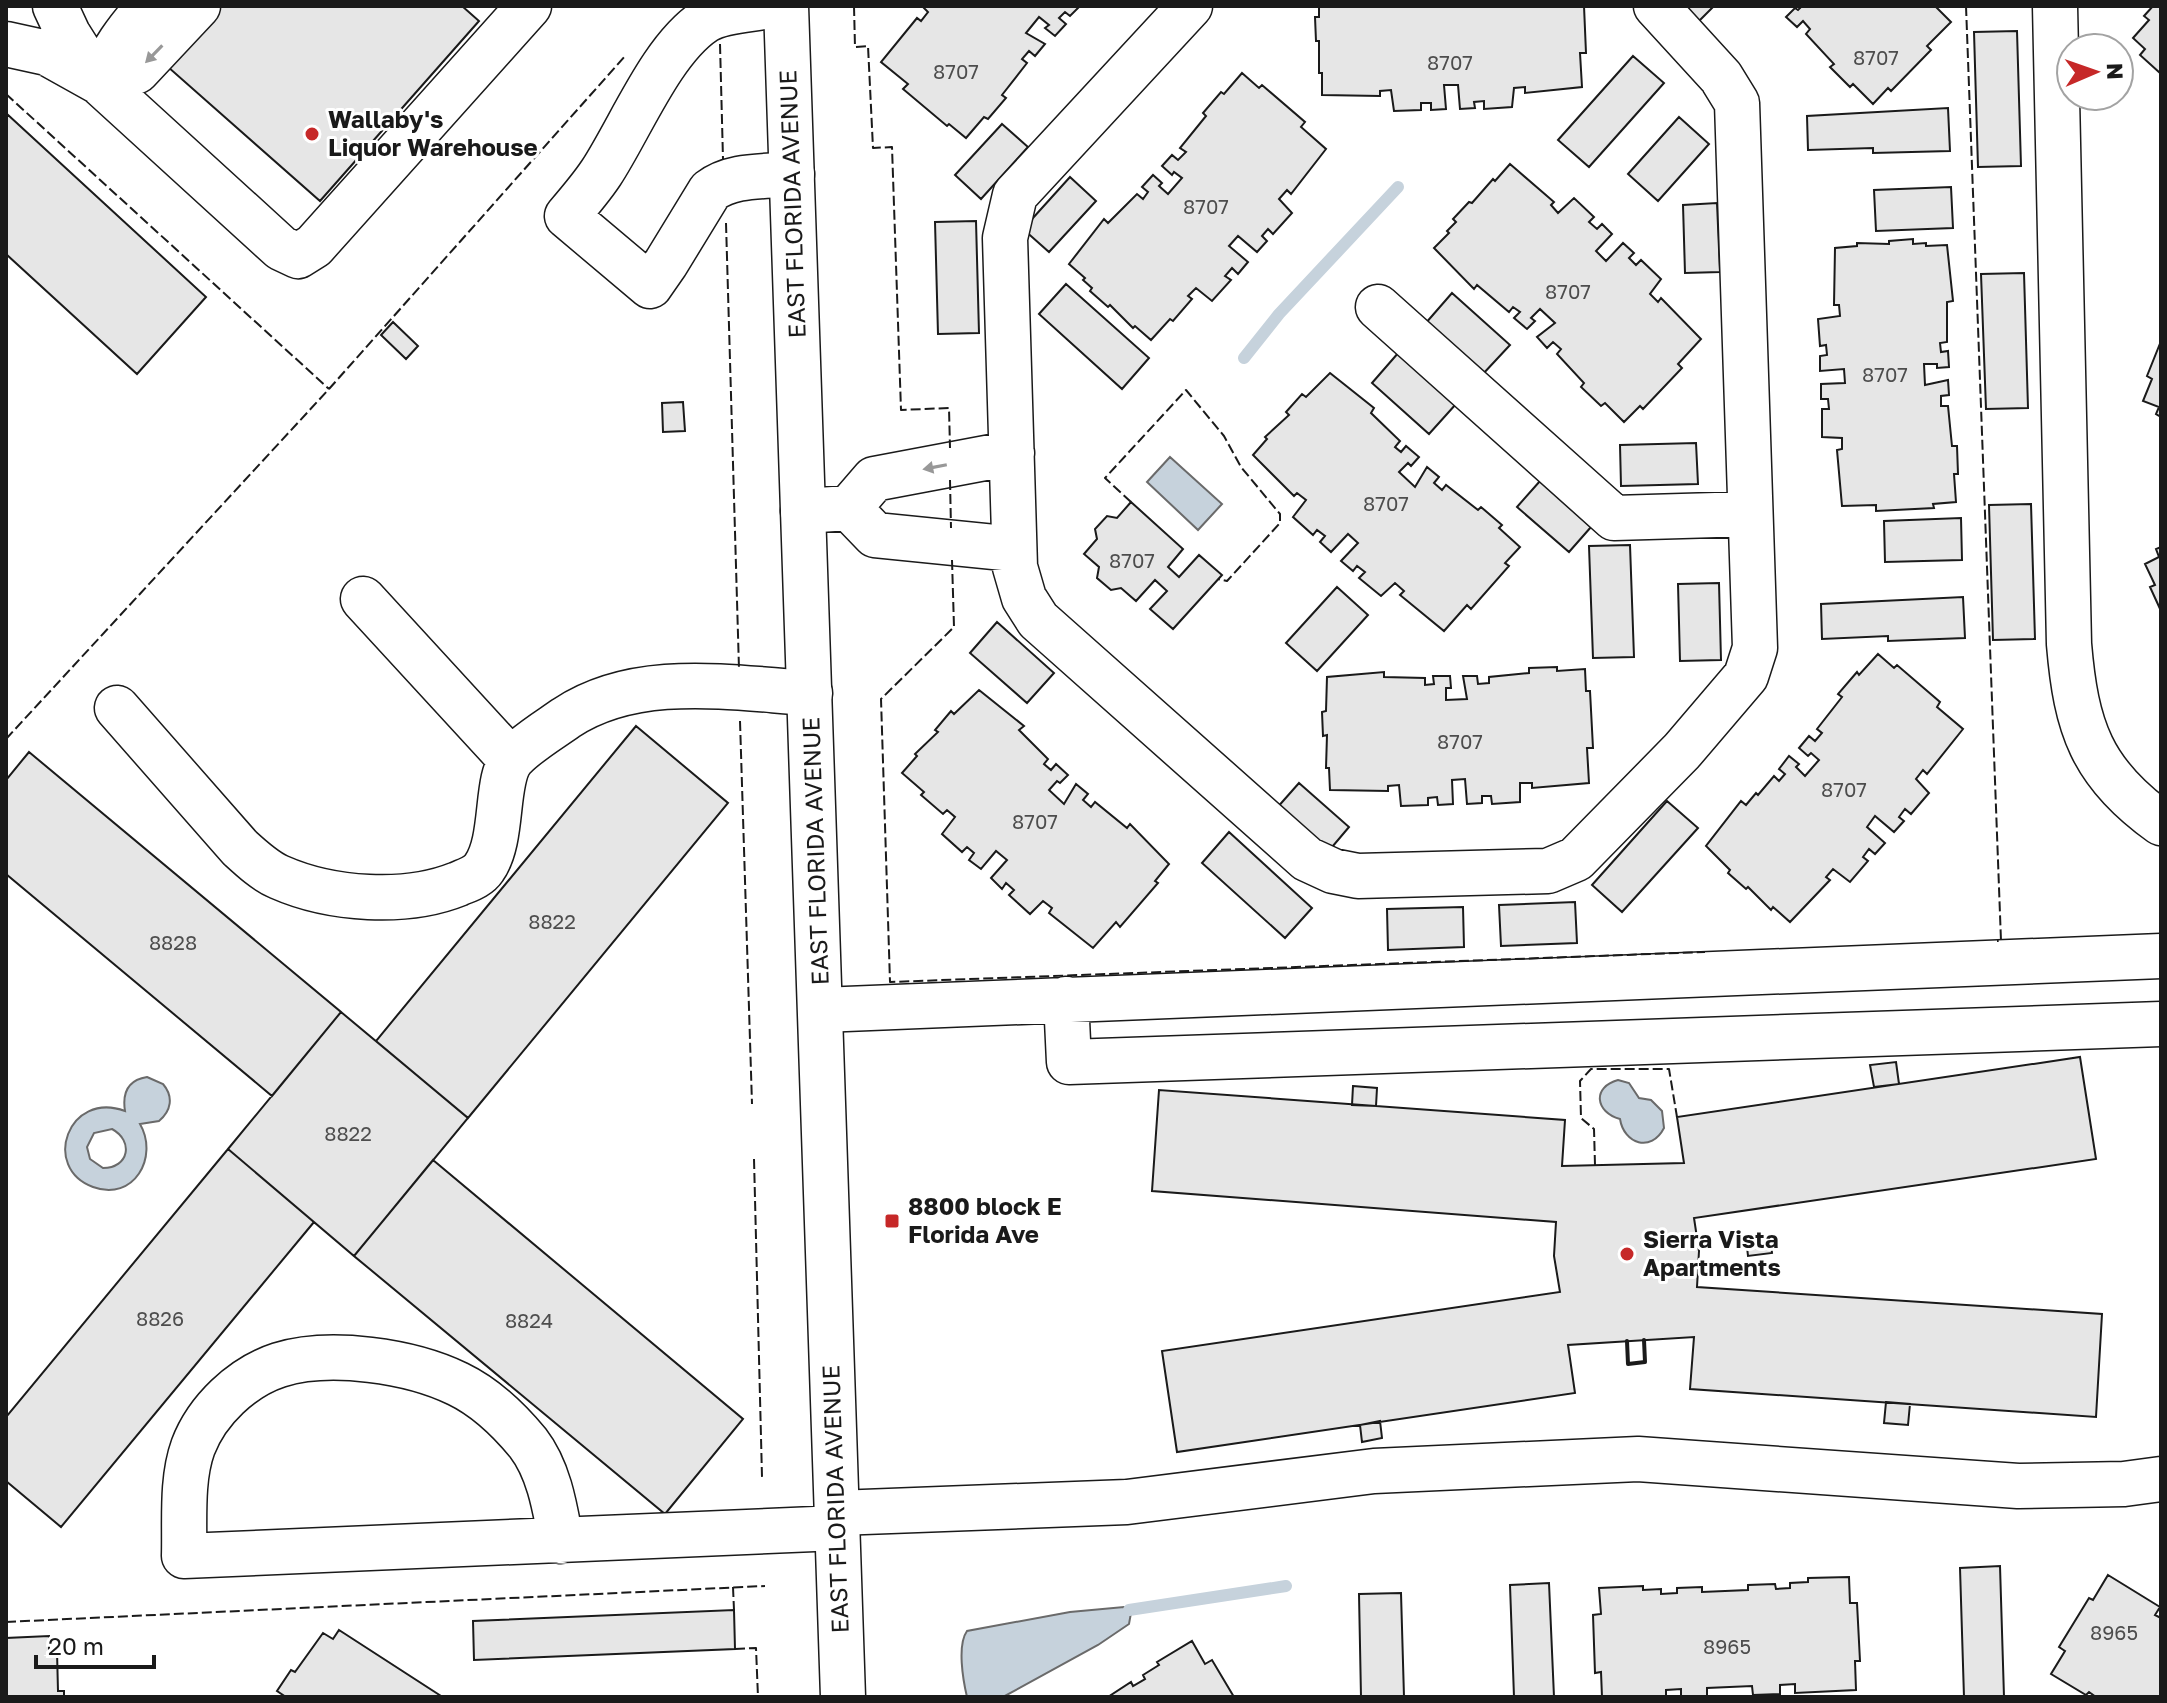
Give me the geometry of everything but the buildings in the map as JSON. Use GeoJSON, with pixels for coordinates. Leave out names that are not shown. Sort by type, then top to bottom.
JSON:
{"type":"FeatureCollection","features":[{"type":"Feature","properties":{"kind":"main road"},"geometry":{"type":"LineString","coordinates":[[55,6],[68,34],[99,82]]}},
{"type":"Feature","properties":{"kind":"main road"},"geometry":{"type":"LineString","coordinates":[[99,82],[125,32],[149,6]]}},
{"type":"Feature","properties":{"kind":"main road"},"geometry":{"type":"LineString","coordinates":[[99,82],[137,71],[198,6]]}},
{"type":"Feature","properties":{"kind":"main road"},"geometry":{"type":"LineString","coordinates":[[6,44],[47,53],[99,82],[281,248],[298,256],[321,238],[529,6]]}},
{"type":"Feature","properties":{"kind":"main road"},"geometry":{"type":"LineString","coordinates":[[770,6],[718,15],[696,28],[676,50],[601,173],[567,216],[650,286],[710,191],[720,183],[792,174]]}},
{"type":"Feature","properties":{"kind":"main road","name":"EAST FLORIDA AVENUE"},"geometry":{"type":"LineString","coordinates":[[786,6],[843,1697]]}},
{"type":"Feature","properties":{"kind":"main road"},"geometry":{"type":"LineString","coordinates":[[1190,6],[1015,195],[1005,238],[1015,567],[1024,598],[1038,620],[1307,859],[1333,871],[1358,876],[1548,871],[1576,859],[1682,751],[1746,676],[1755,648],[1737,103],[1721,77],[1656,6]]}},
{"type":"Feature","properties":{"kind":"main road"},"geometry":{"type":"LineString","coordinates":[[2055,6],[2069,644],[2073,690],[2081,727],[2099,764],[2129,796],[2161,823]]}},
{"type":"Feature","properties":{"kind":"main road"},"geometry":{"type":"LineString","coordinates":[[1378,307],[1614,518],[1750,514]]}},
{"type":"Feature","properties":{"kind":"main road"},"geometry":{"type":"LineString","coordinates":[[803,511],[849,508],[874,479],[1012,453]]}},
{"type":"Feature","properties":{"kind":"main road"},"geometry":{"type":"LineString","coordinates":[[849,508],[875,535],[1014,549]]}},
{"type":"Feature","properties":{"kind":"main road"},"geometry":{"type":"LineString","coordinates":[[363,599],[511,760]]}},
{"type":"Feature","properties":{"kind":"main road"},"geometry":{"type":"LineString","coordinates":[[117,708],[240,848],[277,877],[337,893],[399,896],[442,891],[481,872],[496,846],[499,806],[511,760],[568,717],[611,696],[644,688],[694,687],[810,693]]}},
{"type":"Feature","properties":{"kind":"main road"},"geometry":{"type":"LineString","coordinates":[[821,1010],[2161,956]]}},
{"type":"Feature","properties":{"kind":"main road"},"geometry":{"type":"LineString","coordinates":[[1066,999],[1069,1062],[2161,1024]]}},
{"type":"Feature","properties":{"kind":"main road"},"geometry":{"type":"LineString","coordinates":[[561,1541],[549,1488],[529,1445],[485,1400],[459,1384],[419,1368],[344,1358],[279,1365],[259,1374],[216,1407],[193,1447],[186,1489],[184,1556],[561,1541],[1127,1502],[1374,1471],[1638,1459],[2018,1486],[2124,1484],[2161,1479]]}},
{"type":"Feature","properties":{"kind":"shaded area"},"geometry":{"type":"Polygon","coordinates":[[[1170,457],[1222,504],[1198,530],[1147,482],[1170,457]]]}},
{"type":"Feature","properties":{"kind":"shaded area"},"geometry":{"type":"Polygon","coordinates":[[[147,1077],[163,1084],[170,1099],[166,1113],[159,1121],[140,1124],[146,1150],[139,1174],[120,1188],[108,1190],[93,1187],[77,1177],[68,1164],[65,1149],[68,1134],[76,1121],[89,1111],[105,1107],[125,1111],[124,1098],[128,1088],[135,1081],[147,1077]],[[112,1129],[94,1133],[87,1147],[90,1159],[103,1168],[118,1164],[126,1153],[124,1140],[112,1129]]]}},
{"type":"Feature","properties":{"kind":"shaded area"},"geometry":{"type":"Polygon","coordinates":[[[1618,1080],[1629,1083],[1639,1098],[1651,1100],[1662,1111],[1664,1128],[1652,1141],[1645,1143],[1632,1139],[1620,1119],[1605,1111],[1601,1094],[1610,1083],[1618,1080]]]}},
{"type":"Feature","properties":{"kind":"shaded area"},"geometry":{"type":"Polygon","coordinates":[[[1124,1607],[1131,1613],[1129,1624],[1098,1645],[1003,1697],[967,1697],[962,1645],[967,1631],[1070,1612],[1124,1607]]]}},
{"type":"Feature","properties":{"kind":"waterway"},"geometry":{"type":"LineString","coordinates":[[1244,358],[1279,314],[1398,187]]}},
{"type":"Feature","properties":{"kind":"waterway"},"geometry":{"type":"LineString","coordinates":[[1129,1610],[1286,1586]]}},
{"type":"Feature","properties":{"kind":"fence"},"geometry":{"type":"LineString","coordinates":[[854,6],[855,47],[868,46],[873,148],[892,147],[901,410],[949,408],[950,448]]}},
{"type":"Feature","properties":{"kind":"fence"},"geometry":{"type":"LineString","coordinates":[[1966,6],[2001,941],[1997,941]]}},
{"type":"Feature","properties":{"kind":"fence"},"geometry":{"type":"LineString","coordinates":[[720,44],[723,159]]}},
{"type":"Feature","properties":{"kind":"fence"},"geometry":{"type":"LineString","coordinates":[[6,739],[329,389],[626,55]]}},
{"type":"Feature","properties":{"kind":"fence"},"geometry":{"type":"LineString","coordinates":[[6,94],[329,389]]}},
{"type":"Feature","properties":{"kind":"fence"},"geometry":{"type":"LineString","coordinates":[[726,223],[739,669]]}},
{"type":"Feature","properties":{"kind":"fence"},"geometry":{"type":"LineString","coordinates":[[1131,502],[1105,478],[1186,390],[1224,436],[1241,467],[1280,514],[1280,523],[1227,581],[1218,579]]}},
{"type":"Feature","properties":{"kind":"fence"},"geometry":{"type":"LineString","coordinates":[[950,480],[951,528]]}},
{"type":"Feature","properties":{"kind":"fence"},"geometry":{"type":"LineString","coordinates":[[952,560],[954,627],[881,699],[890,982],[1705,952]]}},
{"type":"Feature","properties":{"kind":"fence"},"geometry":{"type":"LineString","coordinates":[[740,721],[752,1104]]}},
{"type":"Feature","properties":{"kind":"fence"},"geometry":{"type":"LineString","coordinates":[[1595,1165],[1594,1129],[1581,1118],[1580,1081],[1591,1069],[1669,1069],[1677,1117]]}},
{"type":"Feature","properties":{"kind":"fence"},"geometry":{"type":"LineString","coordinates":[[754,1159],[762,1477]]}},
{"type":"Feature","properties":{"kind":"fence"},"geometry":{"type":"LineString","coordinates":[[6,1622],[765,1586]]}},
{"type":"Feature","properties":{"kind":"fence"},"geometry":{"type":"LineString","coordinates":[[733,1587],[734,1610]]}},
{"type":"Feature","properties":{"kind":"fence"},"geometry":{"type":"LineString","coordinates":[[735,1649],[756,1648],[758,1697]]}},
{"type":"Feature","properties":{"kind":"wall"},"geometry":{"type":"LineString","coordinates":[[1627,1341],[1628,1364],[1645,1362],[1644,1340]]}},
{"type":"Feature","properties":{"kind":"place","name":"Wallaby's Liquor Warehouse"},"geometry":{"type":"Point","coordinates":[312,134]}},
{"type":"Feature","properties":{"kind":"place","name":"8800 block E Florida Ave"},"geometry":{"type":"Point","coordinates":[892,1221]}},
{"type":"Feature","properties":{"kind":"place","name":"Sierra Vista Apartments"},"geometry":{"type":"Point","coordinates":[1627,1254]}}]}
